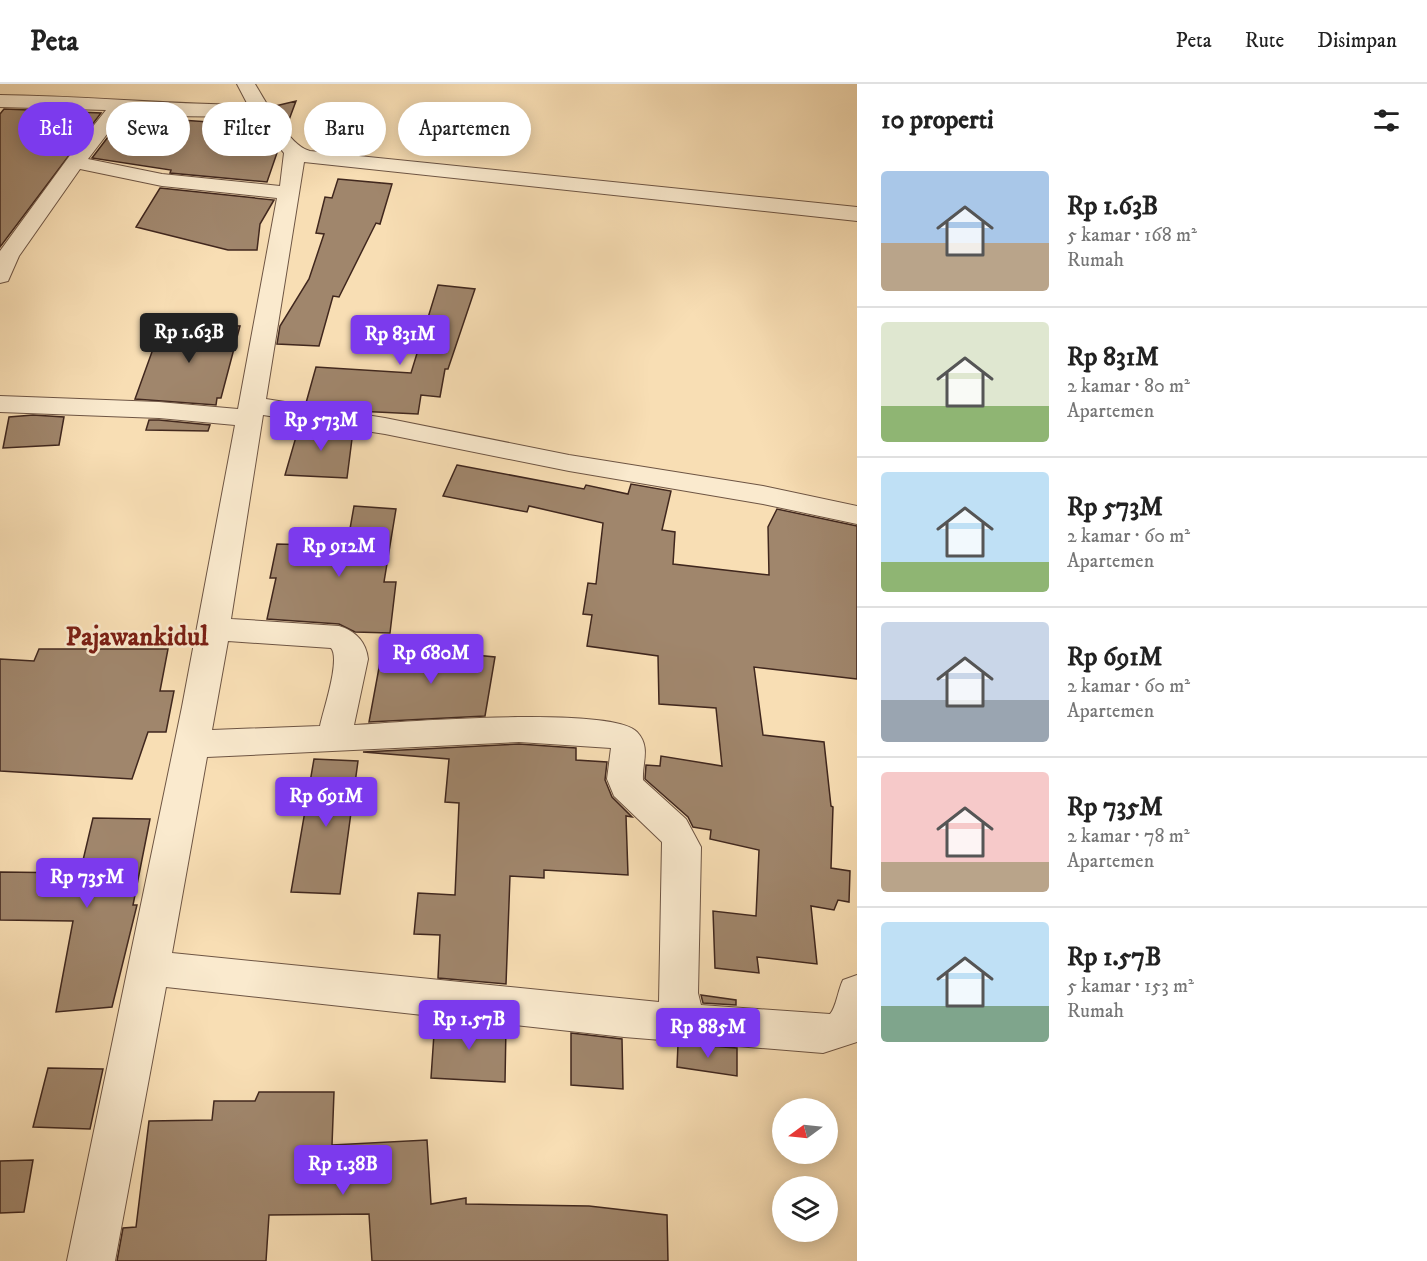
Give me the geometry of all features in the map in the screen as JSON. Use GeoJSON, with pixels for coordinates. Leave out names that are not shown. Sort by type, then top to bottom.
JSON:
{"type":"FeatureCollection","features":[{"type":"Feature","properties":{"kind":"street"},"geometry":{"type":"LineString","coordinates":[[246,84],[256,102]]}},
{"type":"Feature","properties":{"kind":"street"},"geometry":{"type":"LineString","coordinates":[[0,101],[106,105]]}},
{"type":"Feature","properties":{"kind":"street"},"geometry":{"type":"LineString","coordinates":[[0,276],[8,256],[106,123]]}},
{"type":"Feature","properties":{"kind":"street"},"geometry":{"type":"LineString","coordinates":[[292,150],[309,158],[857,214]]}},
{"type":"Feature","properties":{"kind":"street"},"geometry":{"type":"LineString","coordinates":[[91,1261],[150,968],[214,629],[289,194],[294,153]]}},
{"type":"Feature","properties":{"kind":"street"},"geometry":{"type":"LineString","coordinates":[[75,162],[162,180],[289,194]]}},
{"type":"Feature","properties":{"kind":"street"},"geometry":{"type":"LineString","coordinates":[[0,404],[251,411],[385,426],[569,463],[763,495],[857,515]]}},
{"type":"Feature","properties":{"kind":"street"},"geometry":{"type":"LineString","coordinates":[[214,629],[339,637],[348,644],[352,652],[351,664],[334,739]]}},
{"type":"Feature","properties":{"kind":"street"},"geometry":{"type":"LineString","coordinates":[[191,744],[519,729],[615,734],[625,738],[629,747],[624,781],[680,838],[682,848],[678,993],[683,1023]]}},
{"type":"Feature","properties":{"kind":"street"},"geometry":{"type":"LineString","coordinates":[[150,968],[683,1023],[800,1032],[838,1032],[847,1026],[855,1015],[857,993]]}},
{"type":"Feature","properties":{"kind":"building"},"geometry":{"type":"Polygon","coordinates":[[[4,109],[18,110],[18,156],[69,156],[0,247],[0,114],[4,109]]]}},
{"type":"Feature","properties":{"kind":"building"},"geometry":{"type":"Polygon","coordinates":[[[94,113],[101,113],[94,122],[94,113]]]}},
{"type":"Feature","properties":{"kind":"building"},"geometry":{"type":"Polygon","coordinates":[[[190,121],[202,122],[202,156],[276,156],[267,182],[170,173],[171,170],[92,158],[106,140],[106,156],[190,156],[190,121]]]}},
{"type":"Feature","properties":{"kind":"building"},"geometry":{"type":"Polygon","coordinates":[[[338,179],[392,184],[380,224],[376,223],[339,297],[333,296],[319,346],[277,344],[280,326],[309,279],[324,234],[316,233],[325,197],[332,198],[338,179]]]}},
{"type":"Feature","properties":{"kind":"building"},"geometry":{"type":"Polygon","coordinates":[[[160,188],[274,200],[260,224],[257,250],[228,250],[136,227],[160,188]]]}},
{"type":"Feature","properties":{"kind":"building"},"geometry":{"type":"Polygon","coordinates":[[[438,285],[475,289],[448,369],[445,369],[440,397],[421,395],[418,414],[356,411],[306,403],[316,367],[411,373],[438,285]]]}},
{"type":"Feature","properties":{"kind":"building"},"geometry":{"type":"Polygon","coordinates":[[[162,324],[240,326],[221,398],[217,398],[216,405],[135,399],[162,324]]]}},
{"type":"Feature","properties":{"kind":"building"},"geometry":{"type":"Polygon","coordinates":[[[33,415],[64,417],[59,445],[3,448],[9,417],[33,415]]]}},
{"type":"Feature","properties":{"kind":"building"},"geometry":{"type":"Polygon","coordinates":[[[149,420],[210,425],[208,431],[146,430],[149,420]]]}},
{"type":"Feature","properties":{"kind":"building"},"geometry":{"type":"Polygon","coordinates":[[[300,423],[353,431],[347,478],[285,475],[300,423]]]}},
{"type":"Feature","properties":{"kind":"building"},"geometry":{"type":"Polygon","coordinates":[[[457,465],[584,489],[586,485],[628,494],[631,484],[671,491],[662,530],[675,532],[673,564],[769,575],[768,527],[777,509],[857,526],[857,679],[754,667],[763,735],[824,742],[831,806],[833,807],[831,868],[850,871],[849,902],[838,900],[834,910],[811,906],[817,964],[757,957],[759,973],[715,968],[713,911],[756,916],[759,850],[710,839],[711,830],[693,827],[688,817],[645,779],[646,765],[660,766],[661,756],[722,766],[716,708],[659,704],[658,656],[587,646],[592,615],[583,614],[588,583],[596,584],[603,523],[529,506],[527,512],[443,496],[457,465]]]}},
{"type":"Feature","properties":{"kind":"building"},"geometry":{"type":"Polygon","coordinates":[[[354,506],[396,509],[384,582],[396,582],[390,633],[355,632],[339,624],[267,619],[276,578],[270,578],[277,544],[347,546],[354,506]]]}},
{"type":"Feature","properties":{"kind":"building"},"geometry":{"type":"Polygon","coordinates":[[[383,646],[495,657],[485,716],[369,722],[383,646]]]}},
{"type":"Feature","properties":{"kind":"building"},"geometry":{"type":"Polygon","coordinates":[[[39,649],[168,649],[160,691],[174,691],[166,732],[148,732],[132,779],[0,771],[0,659],[34,661],[39,649]]]}},
{"type":"Feature","properties":{"kind":"building"},"geometry":{"type":"Polygon","coordinates":[[[519,744],[576,748],[576,760],[607,762],[605,780],[612,797],[632,817],[626,816],[628,875],[544,870],[544,878],[510,876],[506,984],[438,978],[440,935],[414,934],[418,893],[455,895],[459,803],[445,802],[449,759],[363,752],[519,744]]]}},
{"type":"Feature","properties":{"kind":"building"},"geometry":{"type":"Polygon","coordinates":[[[314,759],[358,761],[340,894],[291,892],[314,759]]]}},
{"type":"Feature","properties":{"kind":"building"},"geometry":{"type":"Polygon","coordinates":[[[93,818],[150,819],[133,905],[137,905],[112,1007],[56,1012],[73,921],[0,920],[0,872],[80,873],[93,818]]]}},
{"type":"Feature","properties":{"kind":"building"},"geometry":{"type":"Polygon","coordinates":[[[701,995],[736,1000],[736,1005],[703,1003],[701,995]]]}},
{"type":"Feature","properties":{"kind":"building"},"geometry":{"type":"Polygon","coordinates":[[[435,1019],[506,1026],[505,1082],[431,1078],[435,1019]]]}},
{"type":"Feature","properties":{"kind":"building"},"geometry":{"type":"Polygon","coordinates":[[[571,1033],[622,1039],[623,1089],[571,1085],[571,1033]]]}},
{"type":"Feature","properties":{"kind":"building"},"geometry":{"type":"Polygon","coordinates":[[[678,1044],[737,1048],[737,1076],[677,1067],[678,1044]]]}},
{"type":"Feature","properties":{"kind":"building"},"geometry":{"type":"Polygon","coordinates":[[[48,1068],[103,1069],[90,1129],[33,1127],[48,1068]]]}},
{"type":"Feature","properties":{"kind":"building"},"geometry":{"type":"Polygon","coordinates":[[[259,1092],[334,1092],[332,1145],[427,1140],[431,1204],[466,1198],[466,1204],[589,1206],[667,1215],[668,1261],[372,1261],[369,1214],[269,1215],[266,1261],[117,1261],[123,1228],[136,1227],[149,1121],[212,1120],[214,1101],[255,1101],[259,1092]]]}},
{"type":"Feature","properties":{"kind":"building"},"geometry":{"type":"Polygon","coordinates":[[[33,1160],[24,1212],[0,1213],[0,1161],[33,1160]]]}},
{"type":"Feature","properties":{"kind":"district","name":"Pajawankidul"},"geometry":{"type":"Point","coordinates":[137,637]}}]}
